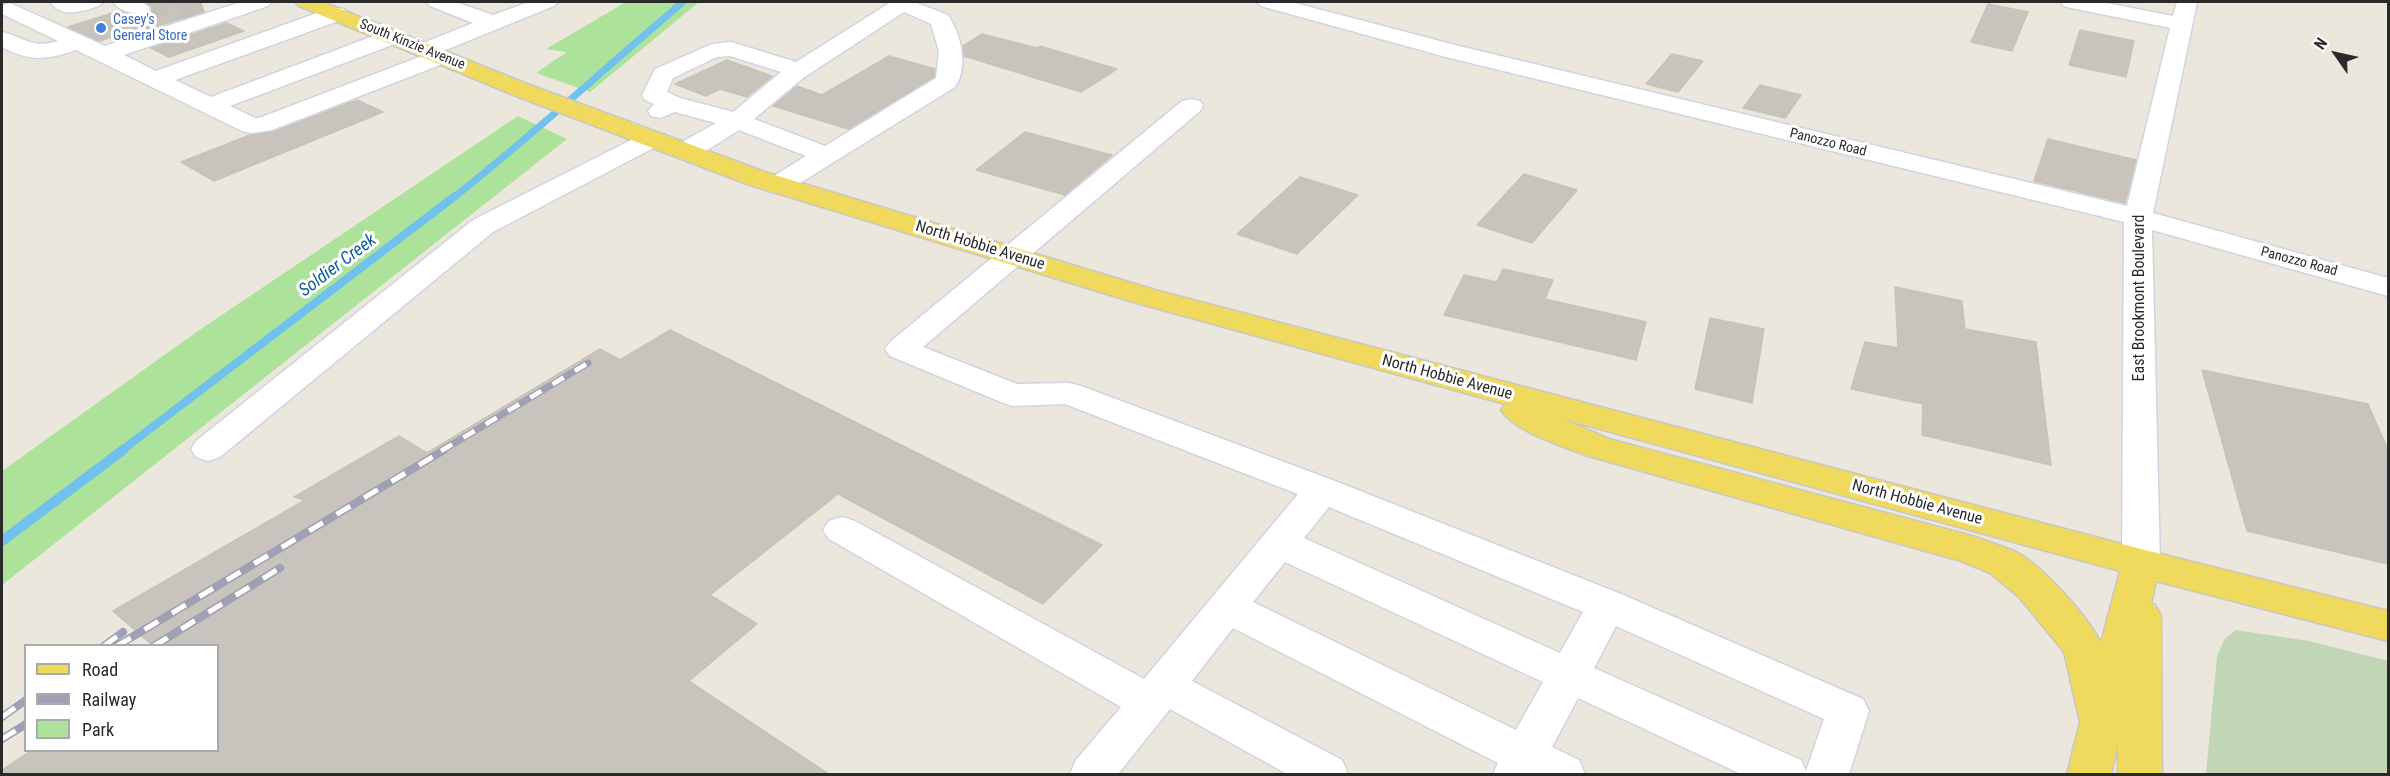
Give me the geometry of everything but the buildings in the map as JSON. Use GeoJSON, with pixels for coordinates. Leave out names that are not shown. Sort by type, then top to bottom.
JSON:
{"type":"FeatureCollection","features":[{"type":"Feature","properties":{"kind":"main road","name":"South Kinzie Avenue"},"geometry":{"type":"LineString","coordinates":[[311,2],[519,88]]}},
{"type":"Feature","properties":{"kind":"main road","name":"North Hobbie Avenue"},"geometry":{"type":"LineString","coordinates":[[519,88],[778,185],[1144,296],[2141,563],[2388,626]]}},
{"type":"Feature","properties":{"kind":"main road"},"geometry":{"type":"LineString","coordinates":[[1463,382],[1565,435],[1597,447],[1972,550],[2004,563],[2033,586],[2083,648],[2102,722]]}},
{"type":"Feature","properties":{"kind":"main road","name":"East Brookmont Boulevard"},"geometry":{"type":"LineString","coordinates":[[2089,774],[2141,563]]}},
{"type":"Feature","properties":{"kind":"main road","name":"East Brookmont Boulevard"},"geometry":{"type":"LineString","coordinates":[[2140,774],[2141,563]]}},
{"type":"Feature","properties":{"kind":"street"},"geometry":{"type":"LineString","coordinates":[[61,2],[73,7],[92,2]]}},
{"type":"Feature","properties":{"kind":"street"},"geometry":{"type":"LineString","coordinates":[[102,55],[261,2]]}},
{"type":"Feature","properties":{"kind":"street"},"geometry":{"type":"LineString","coordinates":[[437,2],[493,23]]}},
{"type":"Feature","properties":{"kind":"street"},"geometry":{"type":"LineString","coordinates":[[18,6],[76,42],[250,126],[263,125],[433,53],[493,23],[547,2]]}},
{"type":"Feature","properties":{"kind":"street","name":"Panozzo Road"},"geometry":{"type":"LineString","coordinates":[[1268,2],[1454,52],[2138,217],[2388,287]]}},
{"type":"Feature","properties":{"kind":"street"},"geometry":{"type":"LineString","coordinates":[[2071,2],[2184,13]]}},
{"type":"Feature","properties":{"kind":"street"},"geometry":{"type":"LineString","coordinates":[[684,151],[737,121],[798,70],[899,3],[940,20],[950,44],[951,71],[947,82],[778,185]]}},
{"type":"Feature","properties":{"kind":"street"},"geometry":{"type":"LineString","coordinates":[[133,5],[163,19],[199,5]]}},
{"type":"Feature","properties":{"kind":"street","name":"East Brookmont Boulevard"},"geometry":{"type":"LineString","coordinates":[[2141,563],[2138,217],[2184,13]]}},
{"type":"Feature","properties":{"kind":"street"},"geometry":{"type":"LineString","coordinates":[[153,80],[336,14]]}},
{"type":"Feature","properties":{"kind":"street"},"geometry":{"type":"LineString","coordinates":[[209,106],[392,37]]}},
{"type":"Feature","properties":{"kind":"street"},"geometry":{"type":"LineString","coordinates":[[2,39],[31,54],[76,42]]}},
{"type":"Feature","properties":{"kind":"street"},"geometry":{"type":"LineString","coordinates":[[798,70],[731,49],[712,51],[663,74],[654,95],[671,103],[737,121],[826,156]]}},
{"type":"Feature","properties":{"kind":"street"},"geometry":{"type":"LineString","coordinates":[[208,449],[443,256],[483,226],[671,103]]}},
{"type":"Feature","properties":{"kind":"street"},"geometry":{"type":"LineString","coordinates":[[1191,106],[901,349],[1013,395],[1069,393],[1322,490],[1606,605],[1848,711],[1827,774]]}},
{"type":"Feature","properties":{"kind":"street"},"geometry":{"type":"LineString","coordinates":[[1092,774],[1322,490]]}},
{"type":"Feature","properties":{"kind":"street"},"geometry":{"type":"LineString","coordinates":[[842,530],[1156,694],[1326,774]]}},
{"type":"Feature","properties":{"kind":"street"},"geometry":{"type":"LineString","coordinates":[[1279,543],[1785,774]]}},
{"type":"Feature","properties":{"kind":"street"},"geometry":{"type":"LineString","coordinates":[[1520,765],[1606,605]]}},
{"type":"Feature","properties":{"kind":"street"},"geometry":{"type":"LineString","coordinates":[[1227,608],[1520,765],[1563,774]]}},
{"type":"Feature","properties":{"kind":"green space"},"geometry":{"type":"Polygon","coordinates":[[[626,2],[699,2],[590,92],[536,73],[567,52],[546,49],[626,2]]]}},
{"type":"Feature","properties":{"kind":"green space"},"geometry":{"type":"Polygon","coordinates":[[[518,116],[567,139],[2,585],[2,471],[198,331],[518,116]]]}},
{"type":"Feature","properties":{"kind":"green space"},"geometry":{"type":"Polygon","coordinates":[[[2235,630],[2309,641],[2388,661],[2388,774],[2206,774],[2217,656],[2224,640],[2235,630]]]}},
{"type":"Feature","properties":{"kind":"waterway","name":"Soldier Creek"},"geometry":{"type":"LineString","coordinates":[[453,198],[683,2]]}},
{"type":"Feature","properties":{"kind":"waterway","name":"Soldier Creek"},"geometry":{"type":"LineString","coordinates":[[121,451],[455,196]]}},
{"type":"Feature","properties":{"kind":"waterway","name":"Soldier Creek"},"geometry":{"type":"LineString","coordinates":[[2,541],[123,450]]}},
{"type":"Feature","properties":{"kind":"tunnel"},"geometry":{"type":"LineString","coordinates":[[143,10],[170,2]]}},
{"type":"Feature","properties":{"kind":"tunnel"},"geometry":{"type":"LineString","coordinates":[[180,14],[206,5]]}},
{"type":"Feature","properties":{"kind":"railway"},"geometry":{"type":"LineString","coordinates":[[441,451],[588,363]]}},
{"type":"Feature","properties":{"kind":"railway"},"geometry":{"type":"LineString","coordinates":[[120,644],[444,450]]}},
{"type":"Feature","properties":{"kind":"railway"},"geometry":{"type":"LineString","coordinates":[[157,644],[280,568]]}},
{"type":"Feature","properties":{"kind":"railway"},"geometry":{"type":"LineString","coordinates":[[107,644],[123,632]]}},
{"type":"Feature","properties":{"kind":"railway"},"geometry":{"type":"LineString","coordinates":[[2,717],[24,701]]}},
{"type":"Feature","properties":{"kind":"railway"},"geometry":{"type":"LineString","coordinates":[[2,739],[24,725]]}},
{"type":"Feature","properties":{"kind":"place","name":"Casey's General Store"},"geometry":{"type":"Point","coordinates":[101,28]}}]}
